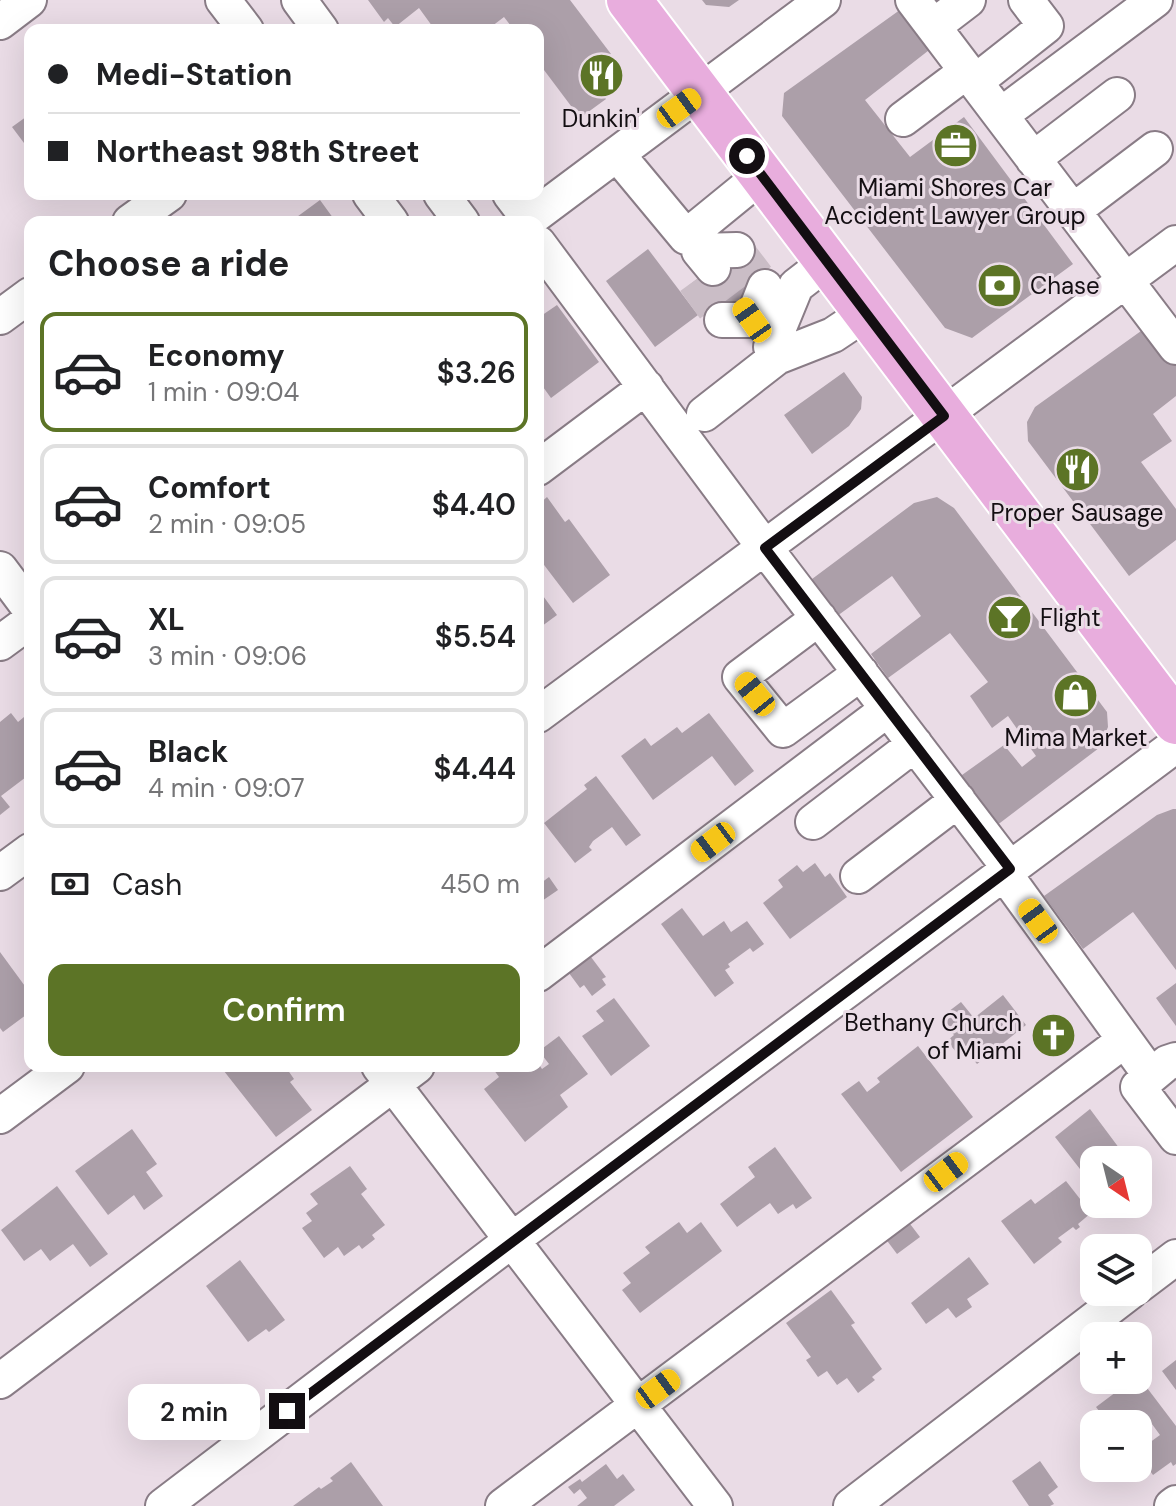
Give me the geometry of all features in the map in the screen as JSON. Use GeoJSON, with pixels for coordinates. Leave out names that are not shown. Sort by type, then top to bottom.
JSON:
{"type":"FeatureCollection","features":[{"type":"Feature","properties":{"kind":"main road"},"geometry":{"type":"LineString","coordinates":[[629,0],[1176,722]]}},
{"type":"Feature","properties":{"kind":"street"},"geometry":{"type":"LineString","coordinates":[[0,22],[29,0]]}},
{"type":"Feature","properties":{"kind":"street"},"geometry":{"type":"LineString","coordinates":[[223,0],[241,24]]}},
{"type":"Feature","properties":{"kind":"street"},"geometry":{"type":"LineString","coordinates":[[299,0],[317,24]]}},
{"type":"Feature","properties":{"kind":"street"},"geometry":{"type":"LineString","coordinates":[[532,216],[823,0]]}},
{"type":"Feature","properties":{"kind":"street"},"geometry":{"type":"LineString","coordinates":[[968,0],[924,13],[1176,347]]}},
{"type":"Feature","properties":{"kind":"street"},"geometry":{"type":"LineString","coordinates":[[903,119],[1046,26],[1026,0]]}},
{"type":"Feature","properties":{"kind":"street"},"geometry":{"type":"LineString","coordinates":[[1001,115],[1155,0]]}},
{"type":"Feature","properties":{"kind":"street"},"geometry":{"type":"LineString","coordinates":[[1033,159],[1117,95]]}},
{"type":"Feature","properties":{"kind":"street"},"geometry":{"type":"LineString","coordinates":[[1073,211],[1155,149]]}},
{"type":"Feature","properties":{"kind":"street"},"geometry":{"type":"LineString","coordinates":[[617,154],[706,257],[762,175]]}},
{"type":"Feature","properties":{"kind":"street"},"geometry":{"type":"LineString","coordinates":[[138,216],[161,200]]}},
{"type":"Feature","properties":{"kind":"street"},"geometry":{"type":"LineString","coordinates":[[544,711],[1176,243]]}},
{"type":"Feature","properties":{"kind":"street"},"geometry":{"type":"LineString","coordinates":[[544,245],[765,548],[958,800],[1125,1040],[1165,1066],[1138,1087],[1176,1137]]}},
{"type":"Feature","properties":{"kind":"street"},"geometry":{"type":"LineString","coordinates":[[704,414],[755,323],[827,262]]}},
{"type":"Feature","properties":{"kind":"street"},"geometry":{"type":"LineString","coordinates":[[0,317],[24,299]]}},
{"type":"Feature","properties":{"kind":"street"},"geometry":{"type":"LineString","coordinates":[[755,323],[833,335],[866,313]]}},
{"type":"Feature","properties":{"kind":"street"},"geometry":{"type":"LineString","coordinates":[[544,464],[646,387]]}},
{"type":"Feature","properties":{"kind":"street"},"geometry":{"type":"LineString","coordinates":[[819,618],[740,677],[783,730],[861,673]]}},
{"type":"Feature","properties":{"kind":"street"},"geometry":{"type":"LineString","coordinates":[[0,643],[24,625]]}},
{"type":"Feature","properties":{"kind":"street"},"geometry":{"type":"LineString","coordinates":[[544,969],[888,709]]}},
{"type":"Feature","properties":{"kind":"street"},"geometry":{"type":"LineString","coordinates":[[813,822],[915,744]]}},
{"type":"Feature","properties":{"kind":"street"},"geometry":{"type":"LineString","coordinates":[[163,1506],[512,1240],[1176,745]]}},
{"type":"Feature","properties":{"kind":"street"},"geometry":{"type":"LineString","coordinates":[[858,876],[958,800]]}},
{"type":"Feature","properties":{"kind":"street"},"geometry":{"type":"LineString","coordinates":[[0,873],[24,855]]}},
{"type":"Feature","properties":{"kind":"street"},"geometry":{"type":"LineString","coordinates":[[503,1506],[1125,1040]]}},
{"type":"Feature","properties":{"kind":"street"},"geometry":{"type":"LineString","coordinates":[[0,1116],[59,1072]]}},
{"type":"Feature","properties":{"kind":"street"},"geometry":{"type":"LineString","coordinates":[[0,1381],[396,1072],[512,1240],[715,1506]]}},
{"type":"Feature","properties":{"kind":"street"},"geometry":{"type":"LineString","coordinates":[[1152,1275],[1176,1257]]}},
{"type":"Feature","properties":{"kind":"street"},"geometry":{"type":"LineString","coordinates":[[851,1506],[1112,1306]]}},
{"type":"Feature","properties":{"kind":"building"},"geometry":{"type":"Polygon","coordinates":[[[368,0],[570,0],[611,54],[608,57],[617,69],[616,87],[604,96],[606,99],[580,118],[544,70],[544,24],[509,24],[504,17],[495,24],[431,24],[419,8],[399,24],[393,24],[388,18],[384,22],[368,0]]]}},
{"type":"Feature","properties":{"kind":"building"},"geometry":{"type":"Polygon","coordinates":[[[702,0],[739,0],[729,7],[706,5],[702,0]]]}},
{"type":"Feature","properties":{"kind":"building"},"geometry":{"type":"Polygon","coordinates":[[[904,7],[933,47],[865,100],[910,157],[964,117],[1073,264],[972,338],[945,328],[782,116],[784,93],[904,7]]]}},
{"type":"Feature","properties":{"kind":"building"},"geometry":{"type":"Polygon","coordinates":[[[24,118],[24,143],[12,127],[24,118]]]}},
{"type":"Feature","properties":{"kind":"building"},"geometry":{"type":"Polygon","coordinates":[[[320,200],[332,216],[298,216],[320,200]]]}},
{"type":"Feature","properties":{"kind":"building"},"geometry":{"type":"Polygon","coordinates":[[[742,245],[770,284],[717,324],[688,286],[742,245]]]}},
{"type":"Feature","properties":{"kind":"building"},"geometry":{"type":"Polygon","coordinates":[[[648,249],[698,315],[655,347],[606,281],[648,249]]]}},
{"type":"Feature","properties":{"kind":"building"},"geometry":{"type":"Polygon","coordinates":[[[557,305],[599,362],[551,398],[544,388],[544,314],[557,305]]]}},
{"type":"Feature","properties":{"kind":"building"},"geometry":{"type":"Polygon","coordinates":[[[1148,326],[1176,364],[1176,396],[1153,414],[1172,441],[1141,462],[1176,509],[1176,540],[1129,576],[1028,441],[1027,422],[1035,407],[1148,326]]]}},
{"type":"Feature","properties":{"kind":"building"},"geometry":{"type":"Polygon","coordinates":[[[844,372],[862,397],[861,409],[849,426],[812,454],[784,415],[844,372]]]}},
{"type":"Feature","properties":{"kind":"building"},"geometry":{"type":"Polygon","coordinates":[[[547,497],[565,522],[569,519],[610,575],[573,603],[544,565],[544,500],[547,497]]]}},
{"type":"Feature","properties":{"kind":"building"},"geometry":{"type":"Polygon","coordinates":[[[937,497],[954,508],[1107,712],[1108,727],[1099,748],[992,829],[955,780],[1004,745],[1022,767],[1036,756],[1008,716],[992,728],[970,696],[988,682],[950,633],[888,678],[871,654],[921,616],[892,576],[833,619],[808,582],[914,503],[937,497]]]}},
{"type":"Feature","properties":{"kind":"building"},"geometry":{"type":"Polygon","coordinates":[[[544,597],[557,615],[544,625],[544,597]]]}},
{"type":"Feature","properties":{"kind":"building"},"geometry":{"type":"Polygon","coordinates":[[[11,713],[18,722],[24,717],[24,779],[1,796],[10,807],[0,815],[0,722],[11,713]]]}},
{"type":"Feature","properties":{"kind":"building"},"geometry":{"type":"Polygon","coordinates":[[[709,713],[754,771],[735,786],[712,756],[653,800],[621,756],[645,738],[651,746],[677,727],[682,733],[709,713]]]}},
{"type":"Feature","properties":{"kind":"building"},"geometry":{"type":"Polygon","coordinates":[[[596,776],[641,835],[626,846],[612,827],[593,841],[589,847],[592,850],[575,863],[544,823],[587,789],[584,785],[596,776]]]}},
{"type":"Feature","properties":{"kind":"building"},"geometry":{"type":"Polygon","coordinates":[[[1176,809],[1176,970],[1133,912],[1083,949],[1044,896],[1157,815],[1176,809]]]}},
{"type":"Feature","properties":{"kind":"building"},"geometry":{"type":"Polygon","coordinates":[[[815,863],[825,877],[830,873],[847,897],[790,939],[763,903],[783,887],[778,880],[797,865],[803,872],[815,863]]]}},
{"type":"Feature","properties":{"kind":"building"},"geometry":{"type":"Polygon","coordinates":[[[549,877],[558,890],[544,900],[544,881],[549,877]]]}},
{"type":"Feature","properties":{"kind":"building"},"geometry":{"type":"Polygon","coordinates":[[[682,908],[703,936],[724,921],[731,932],[747,921],[764,944],[753,952],[750,948],[728,964],[730,967],[725,970],[734,983],[715,997],[661,924],[682,908]]]}},
{"type":"Feature","properties":{"kind":"building"},"geometry":{"type":"Polygon","coordinates":[[[585,949],[606,977],[602,979],[606,985],[592,996],[584,985],[580,988],[563,965],[585,949]]]}},
{"type":"Feature","properties":{"kind":"building"},"geometry":{"type":"Polygon","coordinates":[[[0,952],[24,985],[24,1016],[3,1032],[0,1028],[0,952]]]}},
{"type":"Feature","properties":{"kind":"building"},"geometry":{"type":"Polygon","coordinates":[[[1176,983],[1176,1026],[1156,998],[1176,983]]]}},
{"type":"Feature","properties":{"kind":"building"},"geometry":{"type":"Polygon","coordinates":[[[1003,995],[1026,1025],[977,1064],[967,1052],[961,1058],[947,1041],[954,1035],[940,1018],[961,1002],[974,1018],[1003,995]]]}},
{"type":"Feature","properties":{"kind":"building"},"geometry":{"type":"Polygon","coordinates":[[[614,998],[650,1046],[611,1076],[582,1036],[604,1021],[596,1011],[614,998]]]}},
{"type":"Feature","properties":{"kind":"building"},"geometry":{"type":"Polygon","coordinates":[[[559,1036],[588,1074],[560,1095],[568,1107],[525,1142],[484,1089],[499,1077],[495,1072],[544,1072],[549,1064],[544,1058],[544,1047],[559,1036]]]}},
{"type":"Feature","properties":{"kind":"building"},"geometry":{"type":"Polygon","coordinates":[[[918,1046],[973,1117],[901,1172],[841,1094],[859,1081],[867,1092],[880,1082],[877,1078],[918,1046]]]}},
{"type":"Feature","properties":{"kind":"building"},"geometry":{"type":"Polygon","coordinates":[[[225,1072],[289,1072],[294,1079],[290,1082],[312,1110],[276,1137],[225,1072]]]}},
{"type":"Feature","properties":{"kind":"building"},"geometry":{"type":"Polygon","coordinates":[[[1090,1109],[1118,1146],[1080,1146],[1080,1169],[1055,1137],[1090,1109]]]}},
{"type":"Feature","properties":{"kind":"building"},"geometry":{"type":"Polygon","coordinates":[[[132,1129],[157,1164],[146,1172],[163,1196],[144,1210],[134,1195],[108,1215],[75,1171],[132,1129]]]}},
{"type":"Feature","properties":{"kind":"building"},"geometry":{"type":"Polygon","coordinates":[[[775,1147],[812,1198],[796,1209],[793,1204],[778,1214],[770,1203],[737,1227],[720,1204],[755,1177],[748,1167],[775,1147]]]}},
{"type":"Feature","properties":{"kind":"building"},"geometry":{"type":"Polygon","coordinates":[[[350,1166],[367,1189],[361,1194],[385,1225],[372,1235],[375,1239],[362,1249],[359,1245],[344,1256],[338,1247],[324,1258],[302,1228],[312,1221],[306,1213],[318,1204],[310,1194],[350,1166]]]}},
{"type":"Feature","properties":{"kind":"building"},"geometry":{"type":"Polygon","coordinates":[[[1066,1181],[1080,1199],[1080,1218],[1085,1218],[1078,1224],[1080,1227],[1076,1230],[1073,1227],[1058,1238],[1062,1242],[1034,1264],[1001,1221],[1031,1199],[1035,1204],[1066,1181]]]}},
{"type":"Feature","properties":{"kind":"building"},"geometry":{"type":"Polygon","coordinates":[[[57,1186],[108,1254],[90,1267],[73,1244],[50,1261],[41,1249],[24,1261],[1,1230],[57,1186]]]}},
{"type":"Feature","properties":{"kind":"building"},"geometry":{"type":"Polygon","coordinates":[[[904,1216],[920,1237],[897,1254],[882,1234],[904,1216]]]}},
{"type":"Feature","properties":{"kind":"building"},"geometry":{"type":"Polygon","coordinates":[[[679,1222],[687,1233],[701,1222],[722,1251],[640,1313],[622,1290],[631,1283],[623,1273],[650,1253],[645,1247],[679,1222]]]}},
{"type":"Feature","properties":{"kind":"building"},"geometry":{"type":"Polygon","coordinates":[[[969,1257],[989,1284],[967,1299],[972,1307],[956,1318],[948,1308],[926,1324],[911,1303],[969,1257]]]}},
{"type":"Feature","properties":{"kind":"building"},"geometry":{"type":"Polygon","coordinates":[[[240,1260],[285,1320],[248,1342],[206,1286],[240,1260]]]}},
{"type":"Feature","properties":{"kind":"building"},"geometry":{"type":"Polygon","coordinates":[[[831,1290],[882,1369],[872,1377],[875,1380],[858,1393],[847,1378],[837,1385],[827,1371],[818,1377],[806,1360],[811,1357],[786,1323],[831,1290]]]}},
{"type":"Feature","properties":{"kind":"building"},"geometry":{"type":"Polygon","coordinates":[[[1176,1360],[1176,1390],[1162,1371],[1176,1360]]]}},
{"type":"Feature","properties":{"kind":"building"},"geometry":{"type":"Polygon","coordinates":[[[1113,1394],[1152,1394],[1176,1426],[1176,1464],[1173,1466],[1171,1462],[1152,1474],[1152,1441],[1160,1435],[1152,1424],[1152,1410],[1098,1410],[1096,1407],[1113,1394]]]}},
{"type":"Feature","properties":{"kind":"building"},"geometry":{"type":"Polygon","coordinates":[[[1040,1461],[1058,1487],[1048,1495],[1054,1504],[1029,1506],[1012,1481],[1040,1461]]]}},
{"type":"Feature","properties":{"kind":"building"},"geometry":{"type":"Polygon","coordinates":[[[351,1462],[383,1506],[293,1506],[333,1481],[330,1478],[351,1462]]]}},
{"type":"Feature","properties":{"kind":"building"},"geometry":{"type":"Polygon","coordinates":[[[606,1464],[617,1479],[623,1474],[635,1490],[614,1506],[577,1506],[587,1498],[580,1489],[574,1494],[568,1487],[580,1479],[582,1482],[606,1464]]]}},
{"type":"Feature","properties":{"kind":"tunnel"},"geometry":{"type":"LineString","coordinates":[[737,250],[765,287]]}},
{"type":"Feature","properties":{"kind":"tunnel"},"geometry":{"type":"LineString","coordinates":[[713,268],[741,305]]}},
{"type":"Feature","properties":{"kind":"tunnel"},"geometry":{"type":"LineString","coordinates":[[694,281],[722,320]]}},
{"type":"Feature","properties":{"kind":"place","name":"Dunkin'"},"geometry":{"type":"Point","coordinates":[601,76]}},
{"type":"Feature","properties":{"kind":"place","name":"Miami Shores Car Accident Lawyer Group"},"geometry":{"type":"Point","coordinates":[955,145]}},
{"type":"Feature","properties":{"kind":"place","name":"Chase"},"geometry":{"type":"Point","coordinates":[999,285]}},
{"type":"Feature","properties":{"kind":"place","name":"Proper Sausage"},"geometry":{"type":"Point","coordinates":[1077,470]}},
{"type":"Feature","properties":{"kind":"place","name":"Flight"},"geometry":{"type":"Point","coordinates":[1009,617]}},
{"type":"Feature","properties":{"kind":"place","name":"Mima Market"},"geometry":{"type":"Point","coordinates":[1076,695]}},
{"type":"Feature","properties":{"kind":"place","name":"Bethany Church of Miami"},"geometry":{"type":"Point","coordinates":[1053,1036]}},
{"type":"Feature","properties":{"kind":"route"},"geometry":{"type":"LineString","coordinates":[[287,1411],[1010,869],[765,548],[944,416],[747,156]]}}]}
